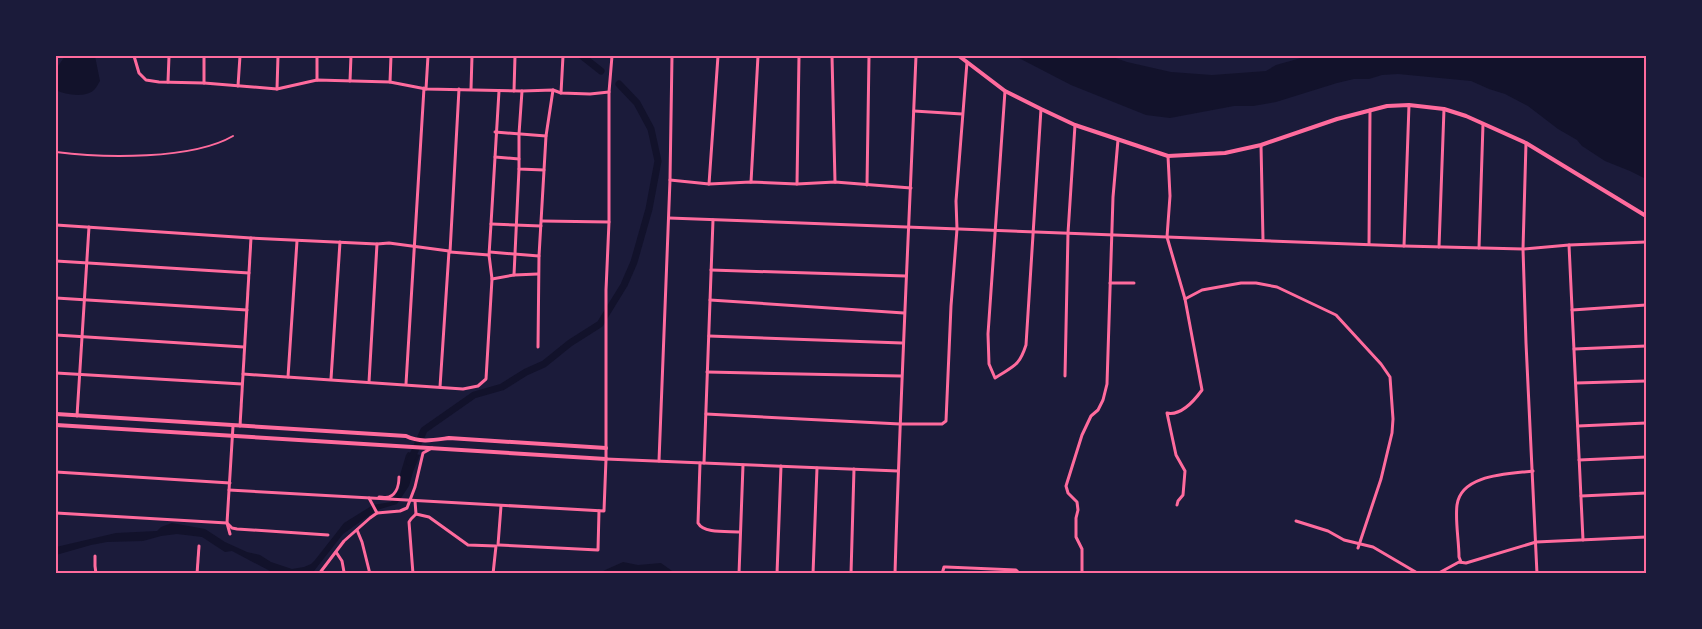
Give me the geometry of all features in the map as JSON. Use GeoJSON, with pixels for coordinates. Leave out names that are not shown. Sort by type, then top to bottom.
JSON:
{"type":"FeatureCollection","features":[{"type":"Feature","properties":{"kind":"street"},"geometry":{"type":"LineString","coordinates":[[134,56],[139,73],[146,80],[168,82],[204,82],[277,89],[317,80],[390,82],[425,88],[499,91],[553,90],[561,93],[590,94],[609,92]]}},
{"type":"Feature","properties":{"kind":"street"},"geometry":{"type":"LineString","coordinates":[[168,82],[169,56]]}},
{"type":"Feature","properties":{"kind":"street"},"geometry":{"type":"LineString","coordinates":[[204,56],[204,82]]}},
{"type":"Feature","properties":{"kind":"street"},"geometry":{"type":"LineString","coordinates":[[238,86],[240,56]]}},
{"type":"Feature","properties":{"kind":"street"},"geometry":{"type":"LineString","coordinates":[[277,89],[278,56]]}},
{"type":"Feature","properties":{"kind":"street"},"geometry":{"type":"LineString","coordinates":[[317,56],[317,80]]}},
{"type":"Feature","properties":{"kind":"street"},"geometry":{"type":"LineString","coordinates":[[350,81],[351,56]]}},
{"type":"Feature","properties":{"kind":"street"},"geometry":{"type":"LineString","coordinates":[[390,82],[391,56]]}},
{"type":"Feature","properties":{"kind":"street"},"geometry":{"type":"LineString","coordinates":[[406,384],[428,56]]}},
{"type":"Feature","properties":{"kind":"street"},"geometry":{"type":"LineString","coordinates":[[471,89],[472,56]]}},
{"type":"Feature","properties":{"kind":"street"},"geometry":{"type":"LineString","coordinates":[[514,91],[515,56]]}},
{"type":"Feature","properties":{"kind":"street"},"geometry":{"type":"LineString","coordinates":[[561,93],[563,56]]}},
{"type":"Feature","properties":{"kind":"street"},"geometry":{"type":"LineString","coordinates":[[229,490],[604,511],[609,92],[612,56]]}},
{"type":"Feature","properties":{"kind":"street"},"geometry":{"type":"LineString","coordinates":[[658,461],[669,218],[672,56]]}},
{"type":"Feature","properties":{"kind":"street"},"geometry":{"type":"LineString","coordinates":[[709,184],[718,56]]}},
{"type":"Feature","properties":{"kind":"street"},"geometry":{"type":"LineString","coordinates":[[751,183],[758,56]]}},
{"type":"Feature","properties":{"kind":"street"},"geometry":{"type":"LineString","coordinates":[[797,184],[798,56]]}},
{"type":"Feature","properties":{"kind":"street"},"geometry":{"type":"LineString","coordinates":[[832,56],[835,182]]}},
{"type":"Feature","properties":{"kind":"street"},"geometry":{"type":"LineString","coordinates":[[867,185],[869,56]]}},
{"type":"Feature","properties":{"kind":"street"},"geometry":{"type":"LineString","coordinates":[[895,573],[902,343],[916,56]]}},
{"type":"Feature","properties":{"kind":"street"},"geometry":{"type":"LineString","coordinates":[[959,56],[1005,91],[1041,110],[1075,125],[1168,156],[1225,153],[1261,145],[1337,119],[1387,106],[1408,105],[1444,109],[1483,123],[1526,143],[1647,216]]}},
{"type":"Feature","properties":{"kind":"street"},"geometry":{"type":"LineString","coordinates":[[706,414],[900,424],[942,424],[946,421],[957,229],[956,201],[967,62]]}},
{"type":"Feature","properties":{"kind":"street"},"geometry":{"type":"LineString","coordinates":[[440,387],[459,89]]}},
{"type":"Feature","properties":{"kind":"street"},"geometry":{"type":"LineString","coordinates":[[538,346],[541,221],[546,136],[553,90]]}},
{"type":"Feature","properties":{"kind":"street"},"geometry":{"type":"LineString","coordinates":[[243,374],[463,389],[478,386],[486,380],[492,279],[489,254],[499,91]]}},
{"type":"Feature","properties":{"kind":"street"},"geometry":{"type":"LineString","coordinates":[[514,275],[522,91]]}},
{"type":"Feature","properties":{"kind":"street"},"geometry":{"type":"LineString","coordinates":[[1005,91],[994,230],[988,350],[989,364],[995,378],[1020,362],[1026,345],[1041,110]]}},
{"type":"Feature","properties":{"kind":"street"},"geometry":{"type":"LineString","coordinates":[[1404,246],[1408,105]]}},
{"type":"Feature","properties":{"kind":"street"},"geometry":{"type":"LineString","coordinates":[[1439,247],[1444,109]]}},
{"type":"Feature","properties":{"kind":"street"},"geometry":{"type":"LineString","coordinates":[[1370,110],[1370,244]]}},
{"type":"Feature","properties":{"kind":"street"},"geometry":{"type":"LineString","coordinates":[[914,111],[962,114]]}},
{"type":"Feature","properties":{"kind":"street"},"geometry":{"type":"LineString","coordinates":[[1479,248],[1483,123]]}},
{"type":"Feature","properties":{"kind":"street"},"geometry":{"type":"LineString","coordinates":[[1065,376],[1068,233],[1075,125]]}},
{"type":"Feature","properties":{"kind":"street"},"geometry":{"type":"LineString","coordinates":[[495,132],[546,136]]}},
{"type":"Feature","properties":{"kind":"street"},"geometry":{"type":"LineString","coordinates":[[56,152],[82,155],[137,155],[184,151],[220,144],[233,136]]}},
{"type":"Feature","properties":{"kind":"street"},"geometry":{"type":"LineString","coordinates":[[1082,573],[1082,549],[1076,537],[1077,502],[1068,493],[1066,486],[1082,435],[1091,416],[1098,410],[1103,400],[1107,384],[1113,197],[1118,140]]}},
{"type":"Feature","properties":{"kind":"street"},"geometry":{"type":"LineString","coordinates":[[1526,143],[1523,249],[1538,573]]}},
{"type":"Feature","properties":{"kind":"street"},"geometry":{"type":"LineString","coordinates":[[1261,145],[1263,240]]}},
{"type":"Feature","properties":{"kind":"street"},"geometry":{"type":"LineString","coordinates":[[1168,156],[1170,196],[1167,237],[1185,299],[1202,390],[1184,409],[1174,414],[1167,413],[1176,455],[1185,471],[1183,495],[1178,505]]}},
{"type":"Feature","properties":{"kind":"street"},"geometry":{"type":"LineString","coordinates":[[495,157],[519,159]]}},
{"type":"Feature","properties":{"kind":"street"},"geometry":{"type":"LineString","coordinates":[[519,169],[544,170]]}},
{"type":"Feature","properties":{"kind":"street"},"geometry":{"type":"LineString","coordinates":[[670,180],[709,184],[835,182],[911,188]]}},
{"type":"Feature","properties":{"kind":"street"},"geometry":{"type":"LineString","coordinates":[[669,218],[1479,248],[1523,249],[1647,242]]}},
{"type":"Feature","properties":{"kind":"street"},"geometry":{"type":"LineString","coordinates":[[713,220],[706,414],[698,523],[705,529],[740,532]]}},
{"type":"Feature","properties":{"kind":"street"},"geometry":{"type":"LineString","coordinates":[[541,221],[609,222]]}},
{"type":"Feature","properties":{"kind":"street"},"geometry":{"type":"LineString","coordinates":[[491,224],[541,226]]}},
{"type":"Feature","properties":{"kind":"street"},"geometry":{"type":"LineString","coordinates":[[56,225],[251,238],[389,243],[449,251],[539,256]]}},
{"type":"Feature","properties":{"kind":"street"},"geometry":{"type":"LineString","coordinates":[[77,416],[89,227]]}},
{"type":"Feature","properties":{"kind":"street"},"geometry":{"type":"LineString","coordinates":[[240,426],[251,238]]}},
{"type":"Feature","properties":{"kind":"street"},"geometry":{"type":"LineString","coordinates":[[288,377],[298,240]]}},
{"type":"Feature","properties":{"kind":"street"},"geometry":{"type":"LineString","coordinates":[[331,379],[340,242]]}},
{"type":"Feature","properties":{"kind":"street"},"geometry":{"type":"LineString","coordinates":[[369,382],[377,244]]}},
{"type":"Feature","properties":{"kind":"street"},"geometry":{"type":"LineString","coordinates":[[1569,245],[1583,540]]}},
{"type":"Feature","properties":{"kind":"street"},"geometry":{"type":"LineString","coordinates":[[56,261],[249,273]]}},
{"type":"Feature","properties":{"kind":"street"},"geometry":{"type":"LineString","coordinates":[[711,270],[906,276]]}},
{"type":"Feature","properties":{"kind":"street"},"geometry":{"type":"LineString","coordinates":[[492,279],[538,274]]}},
{"type":"Feature","properties":{"kind":"street"},"geometry":{"type":"LineString","coordinates":[[1110,283],[1134,283]]}},
{"type":"Feature","properties":{"kind":"street"},"geometry":{"type":"LineString","coordinates":[[1185,299],[1202,290],[1241,283],[1277,286],[1336,315],[1381,364],[1390,377],[1392,433],[1381,479],[1358,546]]}},
{"type":"Feature","properties":{"kind":"street"},"geometry":{"type":"LineString","coordinates":[[56,298],[247,310]]}},
{"type":"Feature","properties":{"kind":"street"},"geometry":{"type":"LineString","coordinates":[[710,300],[904,313]]}},
{"type":"Feature","properties":{"kind":"street"},"geometry":{"type":"LineString","coordinates":[[1572,309],[1647,305]]}},
{"type":"Feature","properties":{"kind":"street"},"geometry":{"type":"LineString","coordinates":[[56,335],[244,347]]}},
{"type":"Feature","properties":{"kind":"street"},"geometry":{"type":"LineString","coordinates":[[708,336],[902,343]]}},
{"type":"Feature","properties":{"kind":"street"},"geometry":{"type":"LineString","coordinates":[[1574,349],[1647,345]]}},
{"type":"Feature","properties":{"kind":"street"},"geometry":{"type":"LineString","coordinates":[[707,372],[901,376]]}},
{"type":"Feature","properties":{"kind":"street"},"geometry":{"type":"LineString","coordinates":[[56,373],[243,384]]}},
{"type":"Feature","properties":{"kind":"street"},"geometry":{"type":"LineString","coordinates":[[1576,383],[1647,381]]}},
{"type":"Feature","properties":{"kind":"street"},"geometry":{"type":"LineString","coordinates":[[56,414],[406,436],[432,441],[448,438],[606,448]]}},
{"type":"Feature","properties":{"kind":"street"},"geometry":{"type":"LineString","coordinates":[[1578,426],[1647,423]]}},
{"type":"Feature","properties":{"kind":"street"},"geometry":{"type":"LineString","coordinates":[[56,425],[606,459],[898,471]]}},
{"type":"Feature","properties":{"kind":"street"},"geometry":{"type":"LineString","coordinates":[[230,534],[227,523],[233,426]]}},
{"type":"Feature","properties":{"kind":"street"},"geometry":{"type":"LineString","coordinates":[[406,436],[406,446]]}},
{"type":"Feature","properties":{"kind":"street"},"geometry":{"type":"LineString","coordinates":[[319,573],[344,541],[377,512],[400,511],[407,508],[423,453],[431,447]]}},
{"type":"Feature","properties":{"kind":"street"},"geometry":{"type":"LineString","coordinates":[[1580,460],[1647,457]]}},
{"type":"Feature","properties":{"kind":"street"},"geometry":{"type":"LineString","coordinates":[[739,573],[743,465]]}},
{"type":"Feature","properties":{"kind":"street"},"geometry":{"type":"LineString","coordinates":[[777,573],[781,466]]}},
{"type":"Feature","properties":{"kind":"street"},"geometry":{"type":"LineString","coordinates":[[813,573],[817,468]]}},
{"type":"Feature","properties":{"kind":"street"},"geometry":{"type":"LineString","coordinates":[[851,573],[854,469]]}},
{"type":"Feature","properties":{"kind":"street"},"geometry":{"type":"LineString","coordinates":[[1461,562],[1457,504],[1461,493],[1470,484],[1495,476],[1533,471]]}},
{"type":"Feature","properties":{"kind":"street"},"geometry":{"type":"LineString","coordinates":[[56,472],[230,483]]}},
{"type":"Feature","properties":{"kind":"street"},"geometry":{"type":"LineString","coordinates":[[373,499],[389,497],[395,492],[399,484],[399,477]]}},
{"type":"Feature","properties":{"kind":"street"},"geometry":{"type":"LineString","coordinates":[[1581,496],[1647,493]]}},
{"type":"Feature","properties":{"kind":"street"},"geometry":{"type":"LineString","coordinates":[[373,499],[377,512]]}},
{"type":"Feature","properties":{"kind":"street"},"geometry":{"type":"LineString","coordinates":[[413,573],[409,522],[416,514],[415,501]]}},
{"type":"Feature","properties":{"kind":"street"},"geometry":{"type":"LineString","coordinates":[[493,573],[501,506]]}},
{"type":"Feature","properties":{"kind":"street"},"geometry":{"type":"LineString","coordinates":[[416,514],[429,517],[468,545],[598,550],[599,511]]}},
{"type":"Feature","properties":{"kind":"street"},"geometry":{"type":"LineString","coordinates":[[56,513],[227,523],[237,529],[328,535]]}},
{"type":"Feature","properties":{"kind":"street"},"geometry":{"type":"LineString","coordinates":[[1296,521],[1328,531],[1358,546],[1373,547],[1419,573]]}},
{"type":"Feature","properties":{"kind":"street"},"geometry":{"type":"LineString","coordinates":[[357,530],[370,573]]}},
{"type":"Feature","properties":{"kind":"street"},"geometry":{"type":"LineString","coordinates":[[1437,573],[1461,562],[1466,563],[1536,542],[1647,537]]}},
{"type":"Feature","properties":{"kind":"street"},"geometry":{"type":"LineString","coordinates":[[197,573],[199,546]]}},
{"type":"Feature","properties":{"kind":"street"},"geometry":{"type":"LineString","coordinates":[[336,552],[342,561],[343,573]]}},
{"type":"Feature","properties":{"kind":"street"},"geometry":{"type":"LineString","coordinates":[[96,556],[96,573]]}},
{"type":"Feature","properties":{"kind":"street"},"geometry":{"type":"LineString","coordinates":[[942,573],[944,567],[984,571],[1016,570],[1020,573]]}},
{"type":"Feature","properties":{"kind":"shaded area"},"geometry":{"type":"Polygon","coordinates":[[[65,56],[95,56],[100,81],[94,90],[90,93],[75,95],[56,90],[56,69],[65,56]]]}},
{"type":"Feature","properties":{"kind":"shaded area"},"geometry":{"type":"Polygon","coordinates":[[[1015,56],[1110,56],[1171,72],[1212,75],[1266,71],[1276,65],[1308,56],[1646,56],[1646,179],[1605,161],[1528,106],[1471,81],[1398,74],[1382,75],[1337,83],[1276,102],[1253,106],[1234,106],[1170,118],[1146,115],[1071,85],[1015,56]]]}},
{"type":"Feature","properties":{"kind":"shaded area"},"geometry":{"type":"Polygon","coordinates":[[[408,452],[420,455],[409,486],[397,504],[377,510],[343,534],[314,571],[277,573],[232,551],[225,552],[202,537],[177,534],[143,541],[107,542],[56,555],[56,547],[116,533],[157,531],[172,523],[205,529],[225,542],[292,569],[304,567],[315,560],[344,523],[373,505],[391,502],[400,488],[400,475],[408,452]]]}},
{"type":"Feature","properties":{"kind":"shaded area"},"geometry":{"type":"Polygon","coordinates":[[[623,562],[638,565],[661,563],[675,573],[600,573],[623,562]]]}},
{"type":"Feature","properties":{"kind":"waterway"},"geometry":{"type":"LineString","coordinates":[[582,56],[601,71]]}},
{"type":"Feature","properties":{"kind":"waterway"},"geometry":{"type":"LineString","coordinates":[[410,462],[424,430],[474,395],[502,387],[544,364],[570,343],[600,324],[624,285],[634,262],[649,209],[658,161],[651,129],[637,103],[619,84]]}}]}
